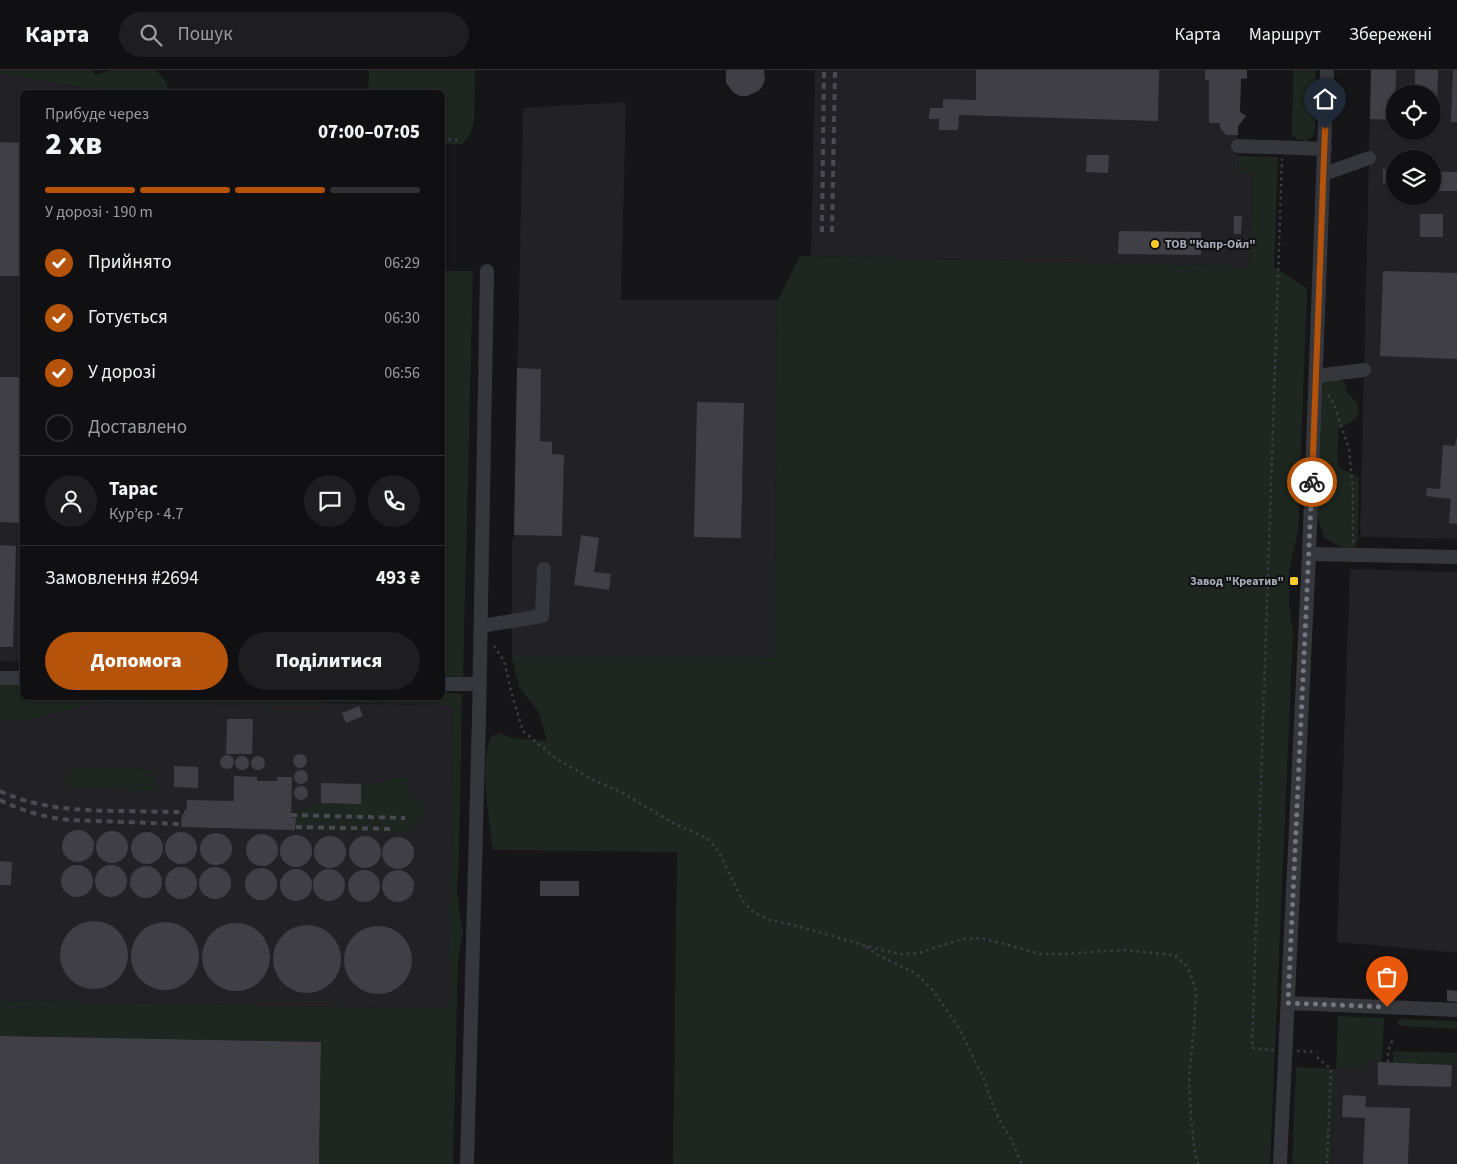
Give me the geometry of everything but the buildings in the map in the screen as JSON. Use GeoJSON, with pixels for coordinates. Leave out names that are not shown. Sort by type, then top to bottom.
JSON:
{"type":"FeatureCollection","features":[{"type":"Feature","properties":{"kind":"street"},"geometry":{"type":"LineString","coordinates":[[1280,1164],[1309,554],[1327,70]]}},
{"type":"Feature","properties":{"kind":"street"},"geometry":{"type":"LineString","coordinates":[[1238,146],[1325,148]]}},
{"type":"Feature","properties":{"kind":"street"},"geometry":{"type":"LineString","coordinates":[[1324,174],[1369,158]]}},
{"type":"Feature","properties":{"kind":"street"},"geometry":{"type":"LineString","coordinates":[[467,1164],[480,684],[487,271]]}},
{"type":"Feature","properties":{"kind":"street"},"geometry":{"type":"LineString","coordinates":[[1316,376],[1364,370]]}},
{"type":"Feature","properties":{"kind":"street"},"geometry":{"type":"LineString","coordinates":[[1309,554],[1457,557]]}},
{"type":"Feature","properties":{"kind":"street"},"geometry":{"type":"LineString","coordinates":[[481,626],[542,616],[544,569]]}},
{"type":"Feature","properties":{"kind":"street"},"geometry":{"type":"LineString","coordinates":[[0,678],[20,678]]}},
{"type":"Feature","properties":{"kind":"street"},"geometry":{"type":"LineString","coordinates":[[445,684],[480,684]]}},
{"type":"Feature","properties":{"kind":"street"},"geometry":{"type":"LineString","coordinates":[[1288,1003],[1457,1010]]}},
{"type":"Feature","properties":{"kind":"path"},"geometry":{"type":"LineString","coordinates":[[445,139],[461,140]]}},
{"type":"Feature","properties":{"kind":"path"},"geometry":{"type":"LineString","coordinates":[[1283,148],[1252,1048],[1317,1052]]}},
{"type":"Feature","properties":{"kind":"path"},"geometry":{"type":"LineString","coordinates":[[1316,376],[1334,404],[1349,449],[1353,489],[1353,554]]}},
{"type":"Feature","properties":{"kind":"path"},"geometry":{"type":"LineString","coordinates":[[481,626],[504,661],[524,731],[554,757],[589,778],[623,793],[673,823],[708,839],[718,851],[743,901],[753,912],[770,920],[902,954],[918,953],[962,939],[982,938],[1041,954],[1123,950],[1174,955],[1185,964],[1191,974],[1196,992],[1196,1015],[1189,1078],[1190,1115],[1198,1164]]}},
{"type":"Feature","properties":{"kind":"path"},"geometry":{"type":"LineString","coordinates":[[863,945],[878,955],[915,973],[931,988],[942,1003],[959,1028],[983,1077],[993,1106],[1022,1164]]}},
{"type":"Feature","properties":{"kind":"path"},"geometry":{"type":"LineString","coordinates":[[1388,1062],[1388,1051],[1393,1038]]}},
{"type":"Feature","properties":{"kind":"path"},"geometry":{"type":"LineString","coordinates":[[1317,1057],[1331,1069],[1327,1164]]}},
{"type":"Feature","properties":{"kind":"shaded area"},"geometry":{"type":"Polygon","coordinates":[[[0,70],[93,70],[95,75],[112,70],[156,70],[166,82],[168,90],[98,90],[0,73],[0,70]]]}},
{"type":"Feature","properties":{"kind":"shaded area"},"geometry":{"type":"Polygon","coordinates":[[[369,70],[475,70],[474,123],[470,134],[462,144],[445,144],[445,90],[368,90],[369,70]]]}},
{"type":"Feature","properties":{"kind":"shaded area"},"geometry":{"type":"Polygon","coordinates":[[[815,70],[1247,70],[1247,78],[1241,79],[1240,112],[1246,116],[1238,126],[1237,173],[1252,173],[1250,267],[811,256],[815,70]]]}},
{"type":"Feature","properties":{"kind":"shaded area"},"geometry":{"type":"Polygon","coordinates":[[[1293,70],[1316,70],[1315,130],[1314,135],[1307,141],[1298,140],[1292,135],[1293,70]]]}},
{"type":"Feature","properties":{"kind":"shaded area"},"geometry":{"type":"Polygon","coordinates":[[[1371,70],[1457,70],[1457,539],[1360,537],[1371,70]]]}},
{"type":"Feature","properties":{"kind":"shaded area"},"geometry":{"type":"Polygon","coordinates":[[[0,73],[98,90],[20,90],[20,662],[0,661],[0,73]]]}},
{"type":"Feature","properties":{"kind":"shaded area"},"geometry":{"type":"Polygon","coordinates":[[[626,102],[621,300],[778,300],[774,658],[512,658],[512,542],[514,535],[523,108],[626,102]]]}},
{"type":"Feature","properties":{"kind":"shaded area"},"geometry":{"type":"Polygon","coordinates":[[[1238,156],[1278,157],[1274,267],[1307,288],[1298,531],[1289,572],[1289,604],[1293,631],[1270,1164],[673,1164],[677,852],[493,850],[485,777],[487,749],[491,736],[499,733],[512,738],[547,741],[538,711],[519,687],[512,658],[774,658],[778,300],[800,256],[1250,267],[1252,174],[1237,173],[1238,156]]]}},
{"type":"Feature","properties":{"kind":"shaded area"},"geometry":{"type":"Polygon","coordinates":[[[445,271],[473,271],[463,677],[445,676],[445,271]]]}},
{"type":"Feature","properties":{"kind":"shaded area"},"geometry":{"type":"Polygon","coordinates":[[[1323,370],[1342,380],[1347,393],[1356,401],[1359,411],[1355,420],[1338,429],[1339,468],[1359,477],[1358,539],[1356,547],[1345,549],[1324,537],[1317,515],[1323,370]]]}},
{"type":"Feature","properties":{"kind":"shaded area"},"geometry":{"type":"Polygon","coordinates":[[[1350,569],[1457,572],[1457,953],[1337,942],[1350,569]]]}},
{"type":"Feature","properties":{"kind":"shaded area"},"geometry":{"type":"Polygon","coordinates":[[[0,684],[20,685],[20,700],[445,700],[445,693],[462,694],[457,892],[463,933],[458,962],[453,1164],[319,1164],[321,1042],[0,1036],[0,1001],[449,1009],[453,715],[450,707],[441,705],[323,702],[322,706],[101,702],[29,720],[0,721],[0,684]]]}},
{"type":"Feature","properties":{"kind":"shaded area"},"geometry":{"type":"Polygon","coordinates":[[[0,696],[20,698],[20,700],[142,700],[441,705],[450,707],[453,715],[450,1009],[0,1001],[0,696]]]}},
{"type":"Feature","properties":{"kind":"shaded area"},"geometry":{"type":"Polygon","coordinates":[[[73,768],[148,769],[156,775],[157,790],[72,789],[67,784],[66,776],[73,768]]]}},
{"type":"Feature","properties":{"kind":"shaded area"},"geometry":{"type":"Polygon","coordinates":[[[398,778],[408,778],[408,792],[426,806],[418,822],[408,831],[295,830],[296,818],[291,818],[291,815],[321,803],[361,804],[361,784],[379,783],[398,778]]]}},
{"type":"Feature","properties":{"kind":"shaded area"},"geometry":{"type":"Polygon","coordinates":[[[1338,1016],[1384,1018],[1382,1062],[1367,1061],[1366,1070],[1336,1069],[1338,1016]]]}},
{"type":"Feature","properties":{"kind":"shaded area"},"geometry":{"type":"Polygon","coordinates":[[[1401,1019],[1457,1021],[1457,1029],[1399,1026],[1397,1022],[1401,1019]]]}},
{"type":"Feature","properties":{"kind":"shaded area"},"geometry":{"type":"Polygon","coordinates":[[[1393,1051],[1457,1053],[1457,1065],[1393,1062],[1393,1051]]]}},
{"type":"Feature","properties":{"kind":"shaded area"},"geometry":{"type":"Polygon","coordinates":[[[1367,1061],[1457,1065],[1457,1164],[1331,1164],[1336,1069],[1366,1070],[1367,1061]]]}},
{"type":"Feature","properties":{"kind":"shaded area"},"geometry":{"type":"Polygon","coordinates":[[[1296,1067],[1336,1069],[1331,1164],[1292,1164],[1296,1067]]]}},
{"type":"Feature","properties":{"kind":"railway"},"geometry":{"type":"LineString","coordinates":[[822,232],[824,70]]}},
{"type":"Feature","properties":{"kind":"railway"},"geometry":{"type":"LineString","coordinates":[[832,232],[835,70]]}},
{"type":"Feature","properties":{"kind":"railway"},"geometry":{"type":"LineString","coordinates":[[0,791],[41,805],[70,809],[186,812]]}},
{"type":"Feature","properties":{"kind":"railway"},"geometry":{"type":"LineString","coordinates":[[0,800],[33,813],[68,820],[181,824]]}},
{"type":"Feature","properties":{"kind":"railway"},"geometry":{"type":"LineString","coordinates":[[291,815],[405,818]]}},
{"type":"Feature","properties":{"kind":"railway"},"geometry":{"type":"LineString","coordinates":[[296,827],[391,829]]}},
{"type":"Feature","properties":{"kind":"way so far"},"geometry":{"type":"LineString","coordinates":[[1312,482],[1288,1003],[1387,1007]]}},
{"type":"Feature","properties":{"kind":"place","name":"ТОВ \"Капр-Ойл\""},"geometry":{"type":"Point","coordinates":[1155,244]}},
{"type":"Feature","properties":{"kind":"place","name":"Завод \"Креатив\""},"geometry":{"type":"Point","coordinates":[1294,581]}},
{"type":"Feature","properties":{"kind":"route"},"geometry":{"type":"LineString","coordinates":[[1312,482],[1325,129]]}}]}
